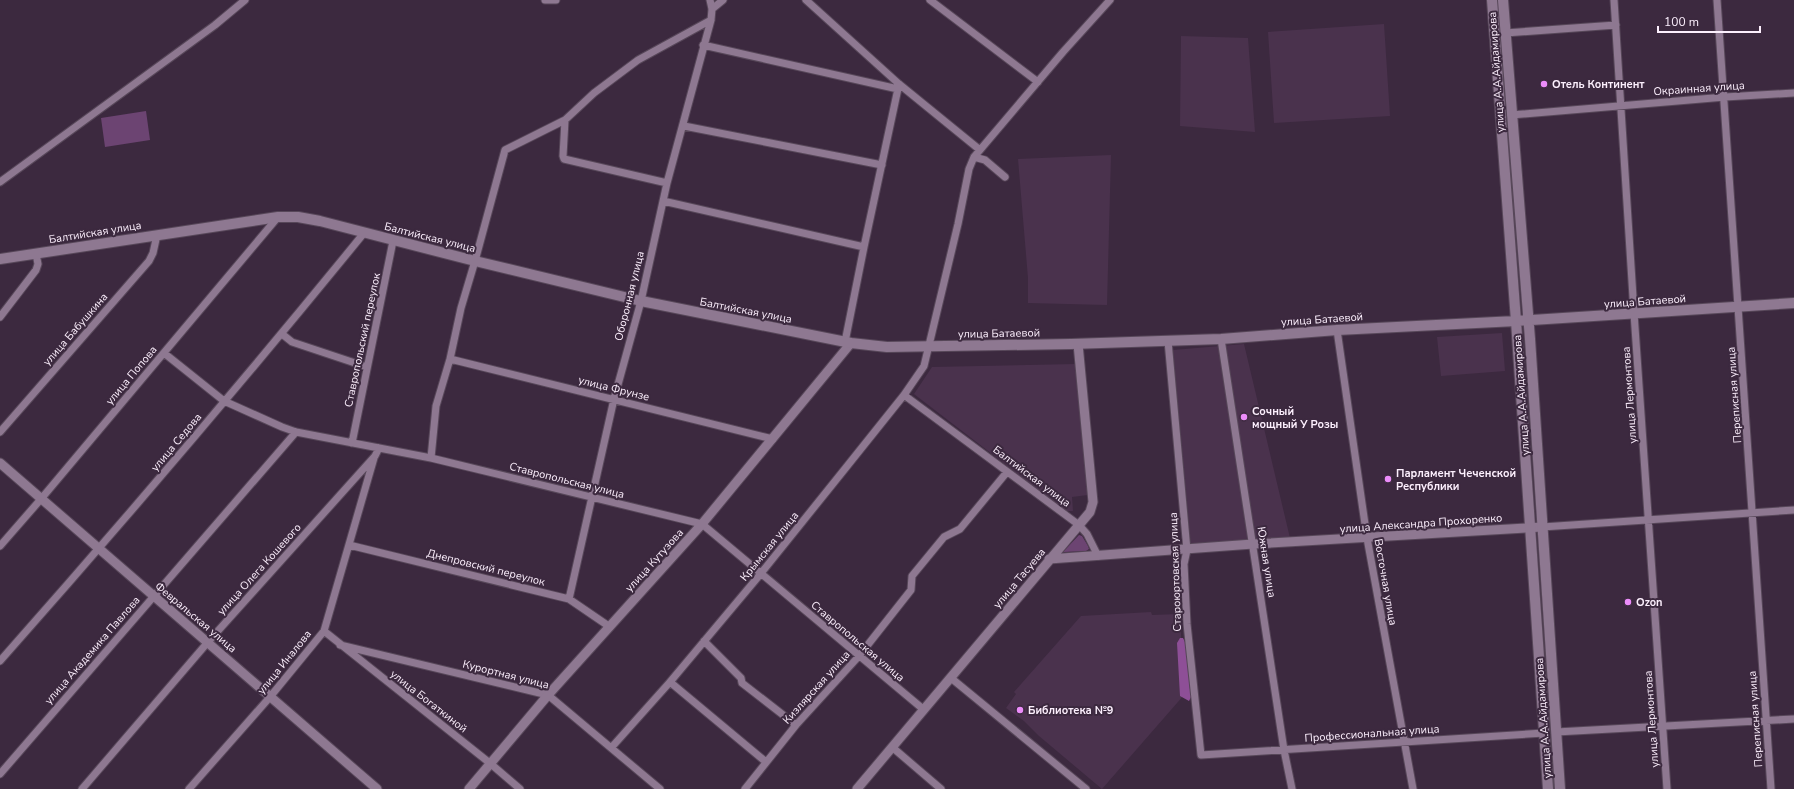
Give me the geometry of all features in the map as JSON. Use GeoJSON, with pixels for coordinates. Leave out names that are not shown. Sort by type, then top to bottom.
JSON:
{"type":"FeatureCollection","features":[{"type":"Feature","properties":{"kind":"main road","name":"улица А.А.Айдамирова"},"geometry":{"type":"LineString","coordinates":[[1492,0],[1516,321],[1548,789]]}},
{"type":"Feature","properties":{"kind":"main road","name":"улица А.А.Айдамирова"},"geometry":{"type":"LineString","coordinates":[[1503,0],[1560,789]]}},
{"type":"Feature","properties":{"kind":"main road","name":"Балтийская улица"},"geometry":{"type":"LineString","coordinates":[[0,259],[278,217],[298,217],[320,221],[393,241],[641,301],[848,342]]}},
{"type":"Feature","properties":{"kind":"main road","name":"улица Батаевой"},"geometry":{"type":"LineString","coordinates":[[848,342],[887,347],[1078,344],[1221,339],[1337,330],[1516,321],[1794,303]]}},
{"type":"Feature","properties":{"kind":"street"},"geometry":{"type":"LineString","coordinates":[[0,182],[215,25],[245,0]]}},
{"type":"Feature","properties":{"kind":"street"},"geometry":{"type":"LineString","coordinates":[[545,0],[556,0]]}},
{"type":"Feature","properties":{"kind":"street","name":"Оборонная улица"},"geometry":{"type":"LineString","coordinates":[[570,599],[614,399],[641,301],[667,183],[684,126],[703,45],[711,20],[712,9],[710,0]]}},
{"type":"Feature","properties":{"kind":"street"},"geometry":{"type":"LineString","coordinates":[[712,9],[723,0]]}},
{"type":"Feature","properties":{"kind":"street"},"geometry":{"type":"LineString","coordinates":[[806,0],[899,86],[980,150]]}},
{"type":"Feature","properties":{"kind":"street"},"geometry":{"type":"LineString","coordinates":[[930,0],[1038,82]]}},
{"type":"Feature","properties":{"kind":"street"},"geometry":{"type":"LineString","coordinates":[[1005,178],[985,160],[974,157],[1110,0]]}},
{"type":"Feature","properties":{"kind":"street","name":"улица Лермонтова"},"geometry":{"type":"LineString","coordinates":[[1614,0],[1667,789]]}},
{"type":"Feature","properties":{"kind":"street","name":"Переписная улица"},"geometry":{"type":"LineString","coordinates":[[1717,0],[1725,97],[1771,789]]}},
{"type":"Feature","properties":{"kind":"street"},"geometry":{"type":"LineString","coordinates":[[431,458],[436,406],[450,359],[460,308],[475,261],[505,150],[565,120],[594,93],[638,60],[711,20]]}},
{"type":"Feature","properties":{"kind":"street"},"geometry":{"type":"LineString","coordinates":[[1505,33],[1616,25]]}},
{"type":"Feature","properties":{"kind":"street"},"geometry":{"type":"LineString","coordinates":[[703,45],[899,86]]}},
{"type":"Feature","properties":{"kind":"street"},"geometry":{"type":"LineString","coordinates":[[848,342],[864,247],[899,86]]}},
{"type":"Feature","properties":{"kind":"street","name":"Окраинная улица"},"geometry":{"type":"LineString","coordinates":[[1511,115],[1725,97],[1794,93]]}},
{"type":"Feature","properties":{"kind":"street"},"geometry":{"type":"LineString","coordinates":[[565,120],[564,159],[667,183]]}},
{"type":"Feature","properties":{"kind":"street"},"geometry":{"type":"LineString","coordinates":[[684,126],[882,165]]}},
{"type":"Feature","properties":{"kind":"street","name":"Крымская улица"},"geometry":{"type":"LineString","coordinates":[[611,748],[704,642],[818,504],[904,395],[924,366],[958,224],[969,169],[974,157]]}},
{"type":"Feature","properties":{"kind":"street"},"geometry":{"type":"LineString","coordinates":[[663,201],[864,247]]}},
{"type":"Feature","properties":{"kind":"street","name":"улица Попова"},"geometry":{"type":"LineString","coordinates":[[0,546],[278,217]]}},
{"type":"Feature","properties":{"kind":"street","name":"улица Седова"},"geometry":{"type":"LineString","coordinates":[[0,661],[100,548],[282,334],[364,233]]}},
{"type":"Feature","properties":{"kind":"street","name":"улица Бабушкина"},"geometry":{"type":"LineString","coordinates":[[0,432],[149,261],[153,253],[157,235]]}},
{"type":"Feature","properties":{"kind":"street","name":"Ставропольский переулок"},"geometry":{"type":"LineString","coordinates":[[352,443],[393,241]]}},
{"type":"Feature","properties":{"kind":"street"},"geometry":{"type":"LineString","coordinates":[[0,316],[36,270],[38,264],[36,254]]}},
{"type":"Feature","properties":{"kind":"street","name":"Восточная улица"},"geometry":{"type":"LineString","coordinates":[[1337,330],[1366,538],[1413,789]]}},
{"type":"Feature","properties":{"kind":"street"},"geometry":{"type":"LineString","coordinates":[[282,334],[292,342],[367,367]]}},
{"type":"Feature","properties":{"kind":"street","name":"Южная улица"},"geometry":{"type":"LineString","coordinates":[[1221,339],[1284,750],[1292,789]]}},
{"type":"Feature","properties":{"kind":"street","name":"Староюртовская улица"},"geometry":{"type":"LineString","coordinates":[[1168,341],[1187,550],[1184,564],[1187,624],[1201,755]]}},
{"type":"Feature","properties":{"kind":"street","name":"улица Кутузова"},"geometry":{"type":"LineString","coordinates":[[469,789],[548,695],[702,524],[773,439],[848,342]]}},
{"type":"Feature","properties":{"kind":"street","name":"улица Тасуева"},"geometry":{"type":"LineString","coordinates":[[857,789],[1090,512],[1093,502],[1078,344]]}},
{"type":"Feature","properties":{"kind":"street","name":"Ставропольская улица"},"geometry":{"type":"LineString","coordinates":[[164,353],[224,401],[296,432],[431,458],[702,524],[923,710]]}},
{"type":"Feature","properties":{"kind":"street","name":"улица Фрунзе"},"geometry":{"type":"LineString","coordinates":[[450,359],[773,439]]}},
{"type":"Feature","properties":{"kind":"street","name":"Балтийская улица"},"geometry":{"type":"LineString","coordinates":[[904,395],[1079,525],[1087,534],[1098,556]]}},
{"type":"Feature","properties":{"kind":"street","name":"улица Академика Павлова"},"geometry":{"type":"LineString","coordinates":[[0,774],[296,432]]}},
{"type":"Feature","properties":{"kind":"street"},"geometry":{"type":"LineString","coordinates":[[375,456],[380,448]]}},
{"type":"Feature","properties":{"kind":"street","name":"улица Иналова"},"geometry":{"type":"LineString","coordinates":[[189,789],[324,631],[375,456]]}},
{"type":"Feature","properties":{"kind":"street","name":"улица Олега Кошевого"},"geometry":{"type":"LineString","coordinates":[[82,789],[208,642],[375,456]]}},
{"type":"Feature","properties":{"kind":"street","name":"Февральская улица"},"geometry":{"type":"LineString","coordinates":[[0,463],[377,789]]}},
{"type":"Feature","properties":{"kind":"street","name":"Кизлярская улица"},"geometry":{"type":"LineString","coordinates":[[745,789],[796,725],[859,656],[911,590],[912,576],[944,537],[960,529],[1007,472]]}},
{"type":"Feature","properties":{"kind":"street","name":"улица Александра Прохоренко"},"geometry":{"type":"LineString","coordinates":[[1049,559],[1253,544],[1530,528],[1794,510]]}},
{"type":"Feature","properties":{"kind":"street","name":"Днепровский переулок"},"geometry":{"type":"LineString","coordinates":[[349,545],[570,599],[610,627]]}},
{"type":"Feature","properties":{"kind":"street","name":"улица Богаткиной"},"geometry":{"type":"LineString","coordinates":[[324,631],[520,789]]}},
{"type":"Feature","properties":{"kind":"street"},"geometry":{"type":"LineString","coordinates":[[704,642],[741,678],[742,683],[796,725]]}},
{"type":"Feature","properties":{"kind":"street","name":"Курортная улица"},"geometry":{"type":"LineString","coordinates":[[340,645],[548,695],[660,789]]}},
{"type":"Feature","properties":{"kind":"street"},"geometry":{"type":"LineString","coordinates":[[951,678],[1086,789]]}},
{"type":"Feature","properties":{"kind":"street"},"geometry":{"type":"LineString","coordinates":[[670,682],[766,762]]}},
{"type":"Feature","properties":{"kind":"street"},"geometry":{"type":"LineString","coordinates":[[1556,732],[1794,719]]}},
{"type":"Feature","properties":{"kind":"street","name":"Профессиональная улица"},"geometry":{"type":"LineString","coordinates":[[1201,755],[1544,733]]}},
{"type":"Feature","properties":{"kind":"street"},"geometry":{"type":"LineString","coordinates":[[892,747],[941,789]]}},
{"type":"Feature","properties":{"kind":"shaded area"},"geometry":{"type":"Polygon","coordinates":[[[1384,24],[1390,116],[1274,123],[1268,32],[1384,24]]]}},
{"type":"Feature","properties":{"kind":"shaded area"},"geometry":{"type":"Polygon","coordinates":[[[1181,36],[1248,38],[1255,132],[1180,126],[1181,36]]]}},
{"type":"Feature","properties":{"kind":"shaded area"},"geometry":{"type":"Polygon","coordinates":[[[146,111],[150,140],[105,147],[101,118],[146,111]]]}},
{"type":"Feature","properties":{"kind":"shaded area"},"geometry":{"type":"Polygon","coordinates":[[[1111,155],[1107,305],[1028,303],[1028,278],[1018,159],[1111,155]]]}},
{"type":"Feature","properties":{"kind":"shaded area"},"geometry":{"type":"Polygon","coordinates":[[[1502,333],[1505,371],[1441,376],[1437,337],[1502,333]]]}},
{"type":"Feature","properties":{"kind":"shaded area"},"geometry":{"type":"Polygon","coordinates":[[[1244,344],[1290,538],[1191,546],[1173,350],[1244,344]]]}},
{"type":"Feature","properties":{"kind":"shaded area"},"geometry":{"type":"Polygon","coordinates":[[[1076,364],[1088,495],[1072,497],[1073,511],[1066,511],[914,394],[932,367],[1076,364]]]}},
{"type":"Feature","properties":{"kind":"shaded area"},"geometry":{"type":"Polygon","coordinates":[[[1079,535],[1082,536],[1089,549],[1086,551],[1063,552],[1079,535]]]}},
{"type":"Feature","properties":{"kind":"shaded area"},"geometry":{"type":"Polygon","coordinates":[[[1151,612],[1152,615],[1180,614],[1184,695],[1102,789],[1039,736],[1024,721],[1006,708],[1016,694],[1014,692],[1081,616],[1151,612]]]}},
{"type":"Feature","properties":{"kind":"shaded area"},"geometry":{"type":"Polygon","coordinates":[[[1180,638],[1183,638],[1186,644],[1190,689],[1193,693],[1189,701],[1180,696],[1177,643],[1180,638]]]}},
{"type":"Feature","properties":{"kind":"place","name":"Отель Континент"},"geometry":{"type":"Point","coordinates":[1544,84]}},
{"type":"Feature","properties":{"kind":"place","name":"Сочный мощный У Розы"},"geometry":{"type":"Point","coordinates":[1244,417]}},
{"type":"Feature","properties":{"kind":"place","name":"Парламент Чеченской Республики"},"geometry":{"type":"Point","coordinates":[1388,479]}},
{"type":"Feature","properties":{"kind":"place","name":"Ozon"},"geometry":{"type":"Point","coordinates":[1628,602]}},
{"type":"Feature","properties":{"kind":"place","name":"Библиотека №9"},"geometry":{"type":"Point","coordinates":[1020,710]}}]}
